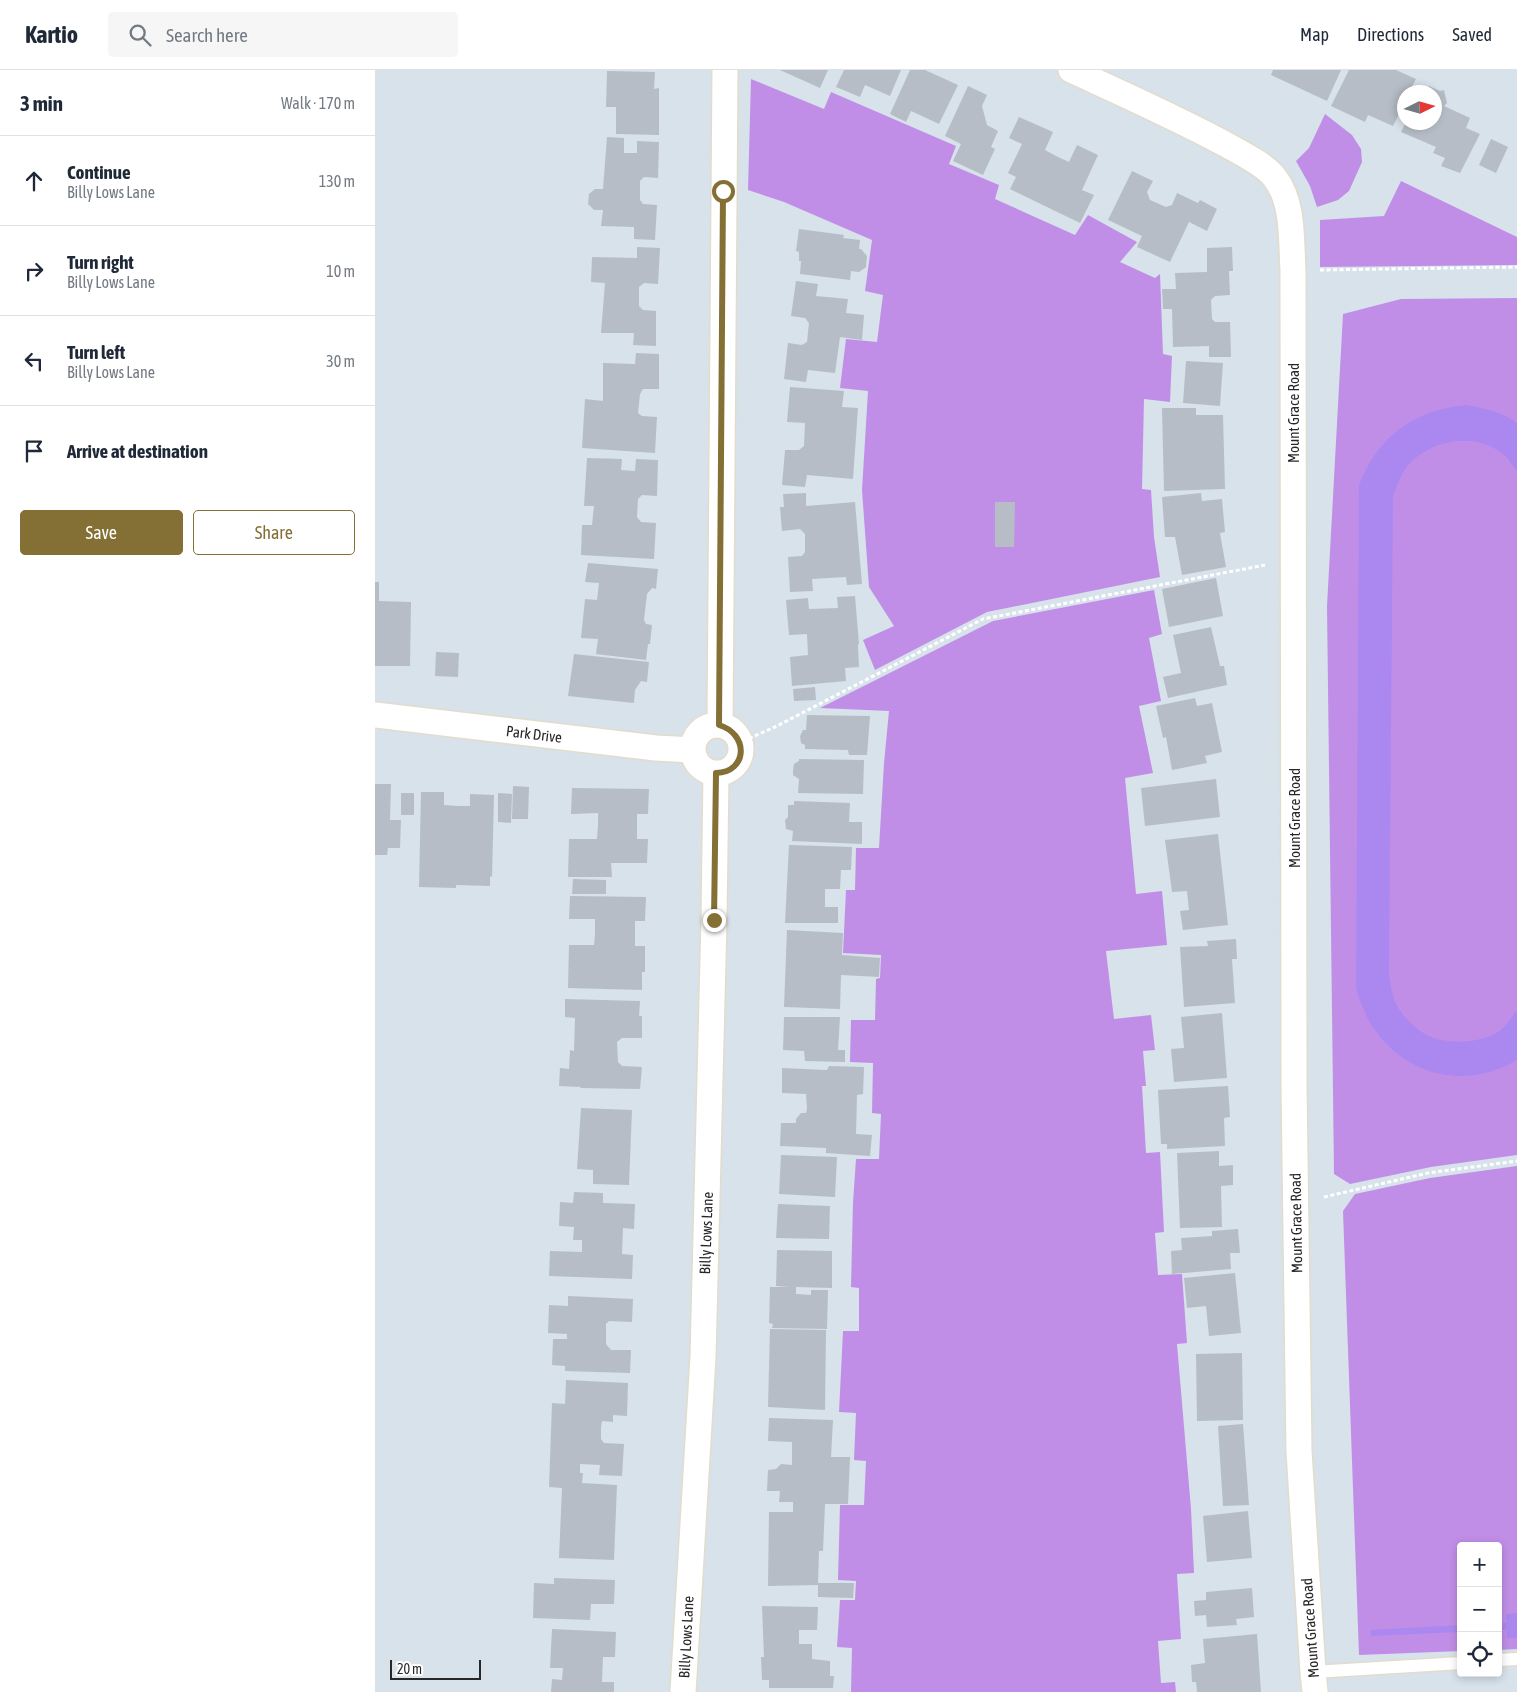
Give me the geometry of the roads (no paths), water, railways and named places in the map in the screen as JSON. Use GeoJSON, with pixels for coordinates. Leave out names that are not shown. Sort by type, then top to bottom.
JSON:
{"type":"FeatureCollection","features":[{"type":"Feature","properties":{"kind":"street"},"geometry":{"type":"LineString","coordinates":[[719,725],[725,70]]}},
{"type":"Feature","properties":{"kind":"street","name":"Mount Grace Road"},"geometry":{"type":"LineString","coordinates":[[1071,70],[1183,122],[1250,158],[1275,177],[1285,198],[1290,219],[1293,270],[1294,1076],[1299,1451],[1314,1682]]}},
{"type":"Feature","properties":{"kind":"street","name":"Park Drive"},"geometry":{"type":"LineString","coordinates":[[375,716],[656,748],[693,750]]}},
{"type":"Feature","properties":{"kind":"street"},"geometry":{"type":"LineString","coordinates":[[719,725],[732,730],[740,742],[740,758],[730,770],[723,773],[708,772],[702,768],[694,757],[694,742],[697,735],[711,726],[719,725]]}},
{"type":"Feature","properties":{"kind":"street","name":"Billy Lows Lane"},"geometry":{"type":"LineString","coordinates":[[683,1692],[703,1357],[716,773]]}},
{"type":"Feature","properties":{"kind":"lane"},"geometry":{"type":"LineString","coordinates":[[1502,1660],[1517,1659]]}},
{"type":"Feature","properties":{"kind":"lane"},"geometry":{"type":"LineString","coordinates":[[1314,1682],[1457,1664]]}}]}
